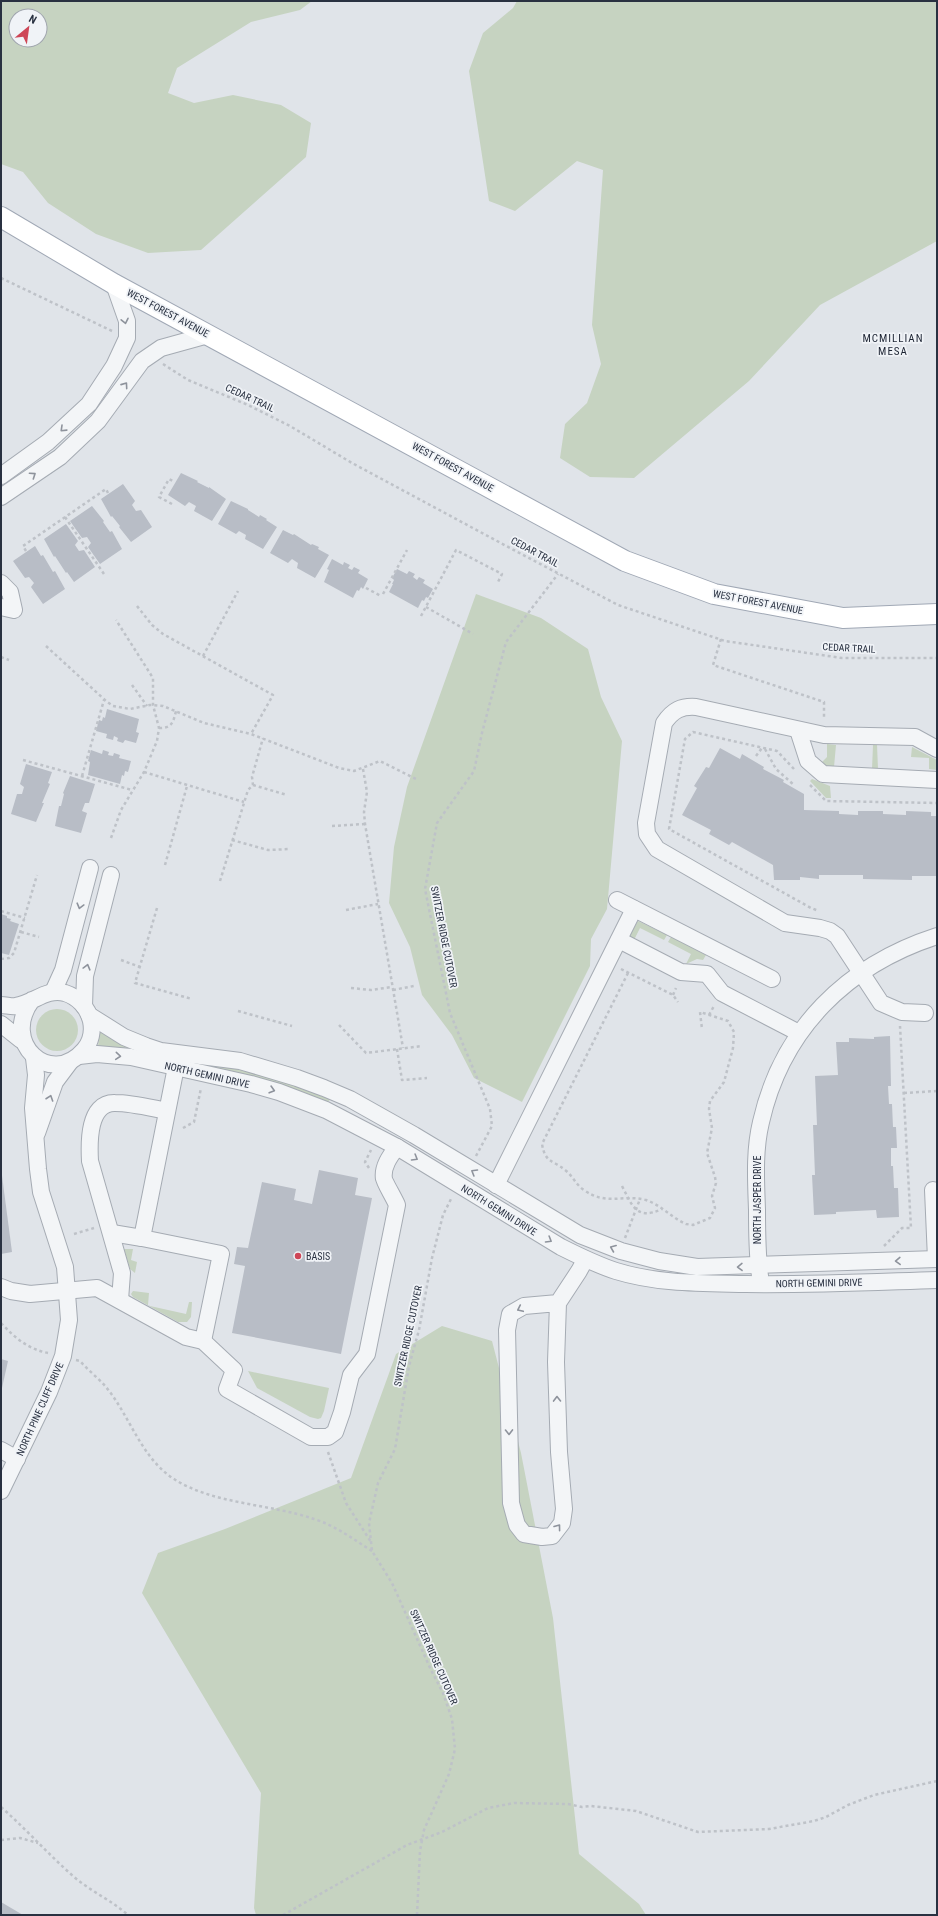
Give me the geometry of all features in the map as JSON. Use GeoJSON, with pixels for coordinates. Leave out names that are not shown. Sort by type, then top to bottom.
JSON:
{"type":"FeatureCollection","features":[{"type":"Feature","properties":{"kind":"main road","name":"WEST FOREST AVENUE"},"geometry":{"type":"LineString","coordinates":[[1,217],[114,284],[625,561],[714,594],[843,618],[937,614]]}},
{"type":"Feature","properties":{"kind":"street"},"geometry":{"type":"LineString","coordinates":[[1,476],[48,442],[89,404],[114,366],[127,338],[127,321],[114,284]]}},
{"type":"Feature","properties":{"kind":"street"},"geometry":{"type":"LineString","coordinates":[[1,497],[60,457],[98,422],[142,361],[161,348],[208,335]]}},
{"type":"Feature","properties":{"kind":"street"},"geometry":{"type":"LineString","coordinates":[[1,583],[10,592],[14,610],[1,607]]}},
{"type":"Feature","properties":{"kind":"street"},"geometry":{"type":"LineString","coordinates":[[925,1013],[902,1012],[886,1006],[872,992],[837,936],[830,931],[820,928],[785,923],[657,849],[647,834],[646,823],[664,722],[670,714],[684,706],[696,707],[824,735],[915,737],[937,749]]}},
{"type":"Feature","properties":{"kind":"street"},"geometry":{"type":"LineString","coordinates":[[798,730],[808,761],[807,771],[832,776],[937,780]]}},
{"type":"Feature","properties":{"kind":"street"},"geometry":{"type":"LineString","coordinates":[[1,1005],[16,1006],[32,1000],[42,994],[54,992],[63,970],[90,868]]}},
{"type":"Feature","properties":{"kind":"street"},"geometry":{"type":"LineString","coordinates":[[75,1059],[86,1048],[91,1037],[92,1026],[86,1011],[85,976],[111,875]]}},
{"type":"Feature","properties":{"kind":"street"},"geometry":{"type":"LineString","coordinates":[[617,900],[772,980]]}},
{"type":"Feature","properties":{"kind":"street"},"geometry":{"type":"LineString","coordinates":[[496,1185],[634,909]]}},
{"type":"Feature","properties":{"kind":"street","name":"NORTH JASPER DRIVE"},"geometry":{"type":"LineString","coordinates":[[761,1284],[759,1266],[756,1161],[761,1124],[770,1089],[786,1054],[799,1033],[822,1005],[846,982],[875,963],[914,943],[937,936]]}},
{"type":"Feature","properties":{"kind":"street"},"geometry":{"type":"LineString","coordinates":[[619,940],[681,972],[707,974],[722,993],[799,1033]]}},
{"type":"Feature","properties":{"kind":"street"},"geometry":{"type":"LineString","coordinates":[[707,974],[718,952]]}},
{"type":"Feature","properties":{"kind":"street","name":"NORTH GEMINI DRIVE"},"geometry":{"type":"LineString","coordinates":[[54,992],[65,993],[75,998],[86,1011],[124,1037],[146,1046],[161,1051],[240,1061],[297,1078],[324,1088],[377,1114],[580,1235],[621,1251],[659,1261],[697,1267],[936,1259]]}},
{"type":"Feature","properties":{"kind":"street"},"geometry":{"type":"LineString","coordinates":[[32,1000],[25,1008],[20,1018],[19,1029],[24,1047],[34,1058]]}},
{"type":"Feature","properties":{"kind":"street"},"geometry":{"type":"LineString","coordinates":[[1,1024],[21,1040]]}},
{"type":"Feature","properties":{"kind":"street","name":"NORTH GEMINI DRIVE"},"geometry":{"type":"LineString","coordinates":[[34,1058],[52,1064],[97,1054],[131,1057],[279,1092],[326,1110],[397,1147],[510,1217],[585,1260],[616,1271],[651,1279],[686,1283],[856,1283],[937,1280]]}},
{"type":"Feature","properties":{"kind":"street","name":"NORTH PINE CLIFF DRIVE"},"geometry":{"type":"LineString","coordinates":[[1,1491],[49,1392],[63,1356],[69,1320],[68,1289],[65,1267],[41,1192],[33,1108],[36,1075],[34,1058]]}},
{"type":"Feature","properties":{"kind":"street","name":"NORTH PINE CLIFF DRIVE"},"geometry":{"type":"LineString","coordinates":[[36,1135],[55,1082],[75,1059]]}},
{"type":"Feature","properties":{"kind":"street"},"geometry":{"type":"LineString","coordinates":[[142,1238],[176,1067]]}},
{"type":"Feature","properties":{"kind":"street"},"geometry":{"type":"LineString","coordinates":[[120,1300],[122,1273],[90,1162],[89,1147],[92,1122],[102,1106],[114,1102],[167,1111]]}},
{"type":"Feature","properties":{"kind":"street"},"geometry":{"type":"LineString","coordinates":[[1,1287],[11,1291],[30,1294],[68,1289],[97,1288],[186,1337],[204,1341],[234,1370],[227,1389],[310,1437],[328,1437],[335,1432],[342,1412],[351,1375],[367,1354],[397,1205],[384,1180],[385,1165],[397,1147]]}},
{"type":"Feature","properties":{"kind":"street"},"geometry":{"type":"LineString","coordinates":[[933,1190],[936,1259]]}},
{"type":"Feature","properties":{"kind":"street"},"geometry":{"type":"LineString","coordinates":[[110,1229],[142,1238],[220,1254],[204,1341]]}},
{"type":"Feature","properties":{"kind":"street"},"geometry":{"type":"LineString","coordinates":[[558,1303],[524,1306],[510,1314],[507,1330],[511,1503],[517,1525],[524,1534],[542,1537],[552,1536],[562,1523],[564,1509],[559,1452],[556,1362],[558,1303],[580,1271],[585,1260]]}},
{"type":"Feature","properties":{"kind":"street"},"geometry":{"type":"LineString","coordinates":[[1,1450],[17,1460]]}},
{"type":"Feature","properties":{"kind":"path"},"geometry":{"type":"LineString","coordinates":[[1,278],[116,333]]}},
{"type":"Feature","properties":{"kind":"path","name":"CEDAR TRAIL"},"geometry":{"type":"LineString","coordinates":[[160,361],[188,380],[248,405],[290,426],[352,463],[618,605],[721,640],[842,658],[937,658]]}},
{"type":"Feature","properties":{"kind":"path"},"geometry":{"type":"LineString","coordinates":[[172,504],[159,497],[169,479],[174,481]]}},
{"type":"Feature","properties":{"kind":"path"},"geometry":{"type":"LineString","coordinates":[[26,551],[23,546],[106,489],[108,493]]}},
{"type":"Feature","properties":{"kind":"path"},"geometry":{"type":"LineString","coordinates":[[65,517],[104,574]]}},
{"type":"Feature","properties":{"kind":"path"},"geometry":{"type":"LineString","coordinates":[[366,588],[382,596],[407,550]]}},
{"type":"Feature","properties":{"kind":"path"},"geometry":{"type":"LineString","coordinates":[[422,616],[456,550],[502,574],[498,582]]}},
{"type":"Feature","properties":{"kind":"path","name":"SWITZER RIDGE CUTOVER"},"geometry":{"type":"LineString","coordinates":[[475,1158],[492,1126],[490,1109],[450,1013],[425,889],[436,823],[474,771],[506,642],[558,574]]}},
{"type":"Feature","properties":{"kind":"path"},"geometry":{"type":"LineString","coordinates":[[203,656],[238,591]]}},
{"type":"Feature","properties":{"kind":"path"},"geometry":{"type":"LineString","coordinates":[[137,606],[157,630],[273,695],[251,734]]}},
{"type":"Feature","properties":{"kind":"path"},"geometry":{"type":"LineString","coordinates":[[426,607],[473,634]]}},
{"type":"Feature","properties":{"kind":"path"},"geometry":{"type":"LineString","coordinates":[[111,838],[121,810],[144,772],[157,741],[159,728],[153,705],[153,678],[116,620]]}},
{"type":"Feature","properties":{"kind":"path"},"geometry":{"type":"LineString","coordinates":[[721,640],[713,665],[824,702],[824,735]]}},
{"type":"Feature","properties":{"kind":"path"},"geometry":{"type":"LineString","coordinates":[[46,646],[104,700],[113,706],[121,708],[138,708],[153,705],[176,711],[222,728],[263,738],[348,771],[363,769],[376,762],[384,762],[418,780]]}},
{"type":"Feature","properties":{"kind":"path"},"geometry":{"type":"LineString","coordinates":[[1,657],[9,660]]}},
{"type":"Feature","properties":{"kind":"path"},"geometry":{"type":"LineString","coordinates":[[132,685],[147,706]]}},
{"type":"Feature","properties":{"kind":"path"},"geometry":{"type":"LineString","coordinates":[[82,776],[104,700]]}},
{"type":"Feature","properties":{"kind":"path"},"geometry":{"type":"LineString","coordinates":[[159,728],[169,728],[171,726],[176,711]]}},
{"type":"Feature","properties":{"kind":"path"},"geometry":{"type":"LineString","coordinates":[[822,912],[811,908],[670,829],[686,739],[693,732],[777,751],[807,771],[826,801],[937,803]]}},
{"type":"Feature","properties":{"kind":"path"},"geometry":{"type":"LineString","coordinates":[[253,785],[252,777],[263,738]]}},
{"type":"Feature","properties":{"kind":"path"},"geometry":{"type":"LineString","coordinates":[[756,756],[764,748]]}},
{"type":"Feature","properties":{"kind":"path"},"geometry":{"type":"LineString","coordinates":[[764,748],[776,769],[794,786]]}},
{"type":"Feature","properties":{"kind":"path"},"geometry":{"type":"LineString","coordinates":[[23,760],[132,790]]}},
{"type":"Feature","properties":{"kind":"path"},"geometry":{"type":"LineString","coordinates":[[363,769],[367,792],[364,812],[365,824],[403,1048]]}},
{"type":"Feature","properties":{"kind":"path"},"geometry":{"type":"LineString","coordinates":[[144,772],[244,802]]}},
{"type":"Feature","properties":{"kind":"path"},"geometry":{"type":"LineString","coordinates":[[253,785],[287,795]]}},
{"type":"Feature","properties":{"kind":"path"},"geometry":{"type":"LineString","coordinates":[[220,881],[248,790],[253,785]]}},
{"type":"Feature","properties":{"kind":"path"},"geometry":{"type":"LineString","coordinates":[[165,865],[187,786]]}},
{"type":"Feature","properties":{"kind":"path"},"geometry":{"type":"LineString","coordinates":[[332,826],[365,824]]}},
{"type":"Feature","properties":{"kind":"path"},"geometry":{"type":"LineString","coordinates":[[232,840],[268,850],[290,850]]}},
{"type":"Feature","properties":{"kind":"path"},"geometry":{"type":"LineString","coordinates":[[1,959],[6,959],[12,956],[21,932],[37,875]]}},
{"type":"Feature","properties":{"kind":"path"},"geometry":{"type":"LineString","coordinates":[[346,910],[378,904]]}},
{"type":"Feature","properties":{"kind":"path"},"geometry":{"type":"LineString","coordinates":[[157,908],[135,983],[192,999]]}},
{"type":"Feature","properties":{"kind":"path"},"geometry":{"type":"LineString","coordinates":[[1,911],[25,918]]}},
{"type":"Feature","properties":{"kind":"path"},"geometry":{"type":"LineString","coordinates":[[21,932],[39,937]]}},
{"type":"Feature","properties":{"kind":"path"},"geometry":{"type":"LineString","coordinates":[[121,960],[140,967]]}},
{"type":"Feature","properties":{"kind":"path"},"geometry":{"type":"LineString","coordinates":[[608,962],[672,995],[678,1002]]}},
{"type":"Feature","properties":{"kind":"path"},"geometry":{"type":"LineString","coordinates":[[628,973],[542,1144],[543,1152],[549,1160],[564,1168],[577,1185],[592,1195],[610,1200],[629,1198],[640,1199],[653,1203],[678,1220],[693,1225],[710,1218],[715,1208],[712,1196],[715,1177],[707,1153],[712,1128],[709,1109],[710,1101],[724,1082],[735,1040],[734,1032],[728,1021],[700,1012],[702,1029]]}},
{"type":"Feature","properties":{"kind":"path"},"geometry":{"type":"LineString","coordinates":[[351,988],[370,990],[414,986]]}},
{"type":"Feature","properties":{"kind":"path"},"geometry":{"type":"LineString","coordinates":[[672,995],[676,988]]}},
{"type":"Feature","properties":{"kind":"path"},"geometry":{"type":"LineString","coordinates":[[709,1015],[715,1003]]}},
{"type":"Feature","properties":{"kind":"path"},"geometry":{"type":"LineString","coordinates":[[238,1011],[292,1026]]}},
{"type":"Feature","properties":{"kind":"path"},"geometry":{"type":"LineString","coordinates":[[881,1249],[902,1228],[912,1228],[900,1024],[895,1022]]}},
{"type":"Feature","properties":{"kind":"path"},"geometry":{"type":"LineString","coordinates":[[339,1025],[366,1053],[422,1046]]}},
{"type":"Feature","properties":{"kind":"path"},"geometry":{"type":"LineString","coordinates":[[397,1049],[402,1080],[427,1078]]}},
{"type":"Feature","properties":{"kind":"path"},"geometry":{"type":"LineString","coordinates":[[183,1128],[194,1122],[202,1086]]}},
{"type":"Feature","properties":{"kind":"path"},"geometry":{"type":"LineString","coordinates":[[904,1093],[937,1091]]}},
{"type":"Feature","properties":{"kind":"path"},"geometry":{"type":"LineString","coordinates":[[372,1174],[365,1162],[373,1146]]}},
{"type":"Feature","properties":{"kind":"path"},"geometry":{"type":"LineString","coordinates":[[622,1186],[636,1210],[649,1214],[662,1208]]}},
{"type":"Feature","properties":{"kind":"path","name":"SWITZER RIDGE CUTOVER"},"geometry":{"type":"LineString","coordinates":[[372,1552],[369,1523],[378,1482],[395,1449],[409,1366],[420,1330],[432,1258],[443,1215],[453,1195]]}},
{"type":"Feature","properties":{"kind":"path"},"geometry":{"type":"LineString","coordinates":[[624,1241],[640,1199]]}},
{"type":"Feature","properties":{"kind":"path"},"geometry":{"type":"LineString","coordinates":[[74,1234],[110,1229]]}},
{"type":"Feature","properties":{"kind":"path"},"geometry":{"type":"LineString","coordinates":[[1,1323],[16,1339],[32,1349],[46,1353]]}},
{"type":"Feature","properties":{"kind":"path","name":"SWITZER RIDGE CUTOVER"},"geometry":{"type":"LineString","coordinates":[[80,1361],[106,1386],[130,1422],[150,1457],[174,1479],[209,1495],[313,1518],[338,1528],[372,1552],[392,1582],[431,1670],[443,1693],[452,1719],[455,1749],[449,1774],[424,1830],[420,1851],[417,1915]]}},
{"type":"Feature","properties":{"kind":"path"},"geometry":{"type":"LineString","coordinates":[[331,1460],[346,1503],[371,1543]]}},
{"type":"Feature","properties":{"kind":"path"},"geometry":{"type":"LineString","coordinates":[[283,1915],[407,1845],[442,1832],[488,1808],[514,1803],[568,1804],[582,1807],[591,1806],[636,1811],[698,1832],[769,1829],[814,1821],[874,1795],[937,1781]]}},
{"type":"Feature","properties":{"kind":"path"},"geometry":{"type":"LineString","coordinates":[[1,1807],[23,1826],[73,1876],[128,1915]]}},
{"type":"Feature","properties":{"kind":"path"},"geometry":{"type":"LineString","coordinates":[[1,1840],[20,1838],[39,1843]]}},
{"type":"Feature","properties":{"kind":"green space"},"geometry":{"type":"Polygon","coordinates":[[[1,1],[312,1],[300,10],[251,22],[177,68],[168,93],[194,103],[233,95],[281,105],[311,123],[306,157],[201,250],[148,253],[96,234],[48,203],[23,172],[1,164],[1,1]]]}},
{"type":"Feature","properties":{"kind":"green space"},"geometry":{"type":"Polygon","coordinates":[[[517,1],[937,1],[937,241],[820,305],[749,381],[634,478],[590,477],[560,458],[565,424],[587,403],[601,364],[592,325],[603,170],[577,161],[515,211],[489,201],[469,71],[483,33],[513,8],[517,1]]]}},
{"type":"Feature","properties":{"kind":"green space"},"geometry":{"type":"Polygon","coordinates":[[[476,594],[541,618],[588,649],[601,697],[622,741],[607,909],[591,939],[590,966],[522,1102],[474,1078],[452,1035],[422,995],[410,947],[389,903],[394,847],[407,787],[476,594]]]}},
{"type":"Feature","properties":{"kind":"green space"},"geometry":{"type":"Polygon","coordinates":[[[827,744],[836,745],[834,767],[829,767],[821,763],[827,757],[827,744]]]}},
{"type":"Feature","properties":{"kind":"green space"},"geometry":{"type":"Polygon","coordinates":[[[877,744],[878,769],[872,769],[873,745],[877,744]]]}},
{"type":"Feature","properties":{"kind":"green space"},"geometry":{"type":"Polygon","coordinates":[[[912,747],[937,760],[937,770],[929,769],[929,758],[911,757],[912,747]]]}},
{"type":"Feature","properties":{"kind":"green space"},"geometry":{"type":"Polygon","coordinates":[[[812,779],[830,786],[831,798],[826,798],[810,781],[812,779]]]}},
{"type":"Feature","properties":{"kind":"green space"},"geometry":{"type":"Polygon","coordinates":[[[638,921],[667,935],[664,940],[640,928],[635,938],[632,938],[630,935],[638,921]]]}},
{"type":"Feature","properties":{"kind":"green space"},"geometry":{"type":"Polygon","coordinates":[[[671,937],[706,955],[703,960],[697,959],[686,964],[691,954],[668,942],[671,937]]]}},
{"type":"Feature","properties":{"kind":"green space"},"geometry":{"type":"Polygon","coordinates":[[[57,1009],[72,1015],[78,1030],[72,1045],[57,1051],[42,1045],[36,1030],[42,1015],[57,1009]]]}},
{"type":"Feature","properties":{"kind":"green space"},"geometry":{"type":"Polygon","coordinates":[[[100,1031],[125,1045],[224,1062],[331,1097],[329,1101],[325,1102],[98,1046],[100,1031]]]}},
{"type":"Feature","properties":{"kind":"green space"},"geometry":{"type":"Polygon","coordinates":[[[124,1249],[133,1249],[131,1260],[137,1262],[135,1273],[130,1269],[124,1249]]]}},
{"type":"Feature","properties":{"kind":"green space"},"geometry":{"type":"Polygon","coordinates":[[[133,1291],[149,1293],[148,1305],[150,1306],[186,1314],[189,1302],[192,1302],[191,1317],[187,1322],[178,1322],[133,1297],[131,1294],[133,1291]]]}},
{"type":"Feature","properties":{"kind":"green space"},"geometry":{"type":"Polygon","coordinates":[[[442,1326],[492,1341],[521,1453],[553,1618],[579,1854],[639,1904],[646,1915],[256,1915],[254,1908],[261,1793],[142,1593],[158,1553],[225,1529],[351,1478],[396,1354],[442,1326]]]}},
{"type":"Feature","properties":{"kind":"green space"},"geometry":{"type":"Polygon","coordinates":[[[248,1371],[329,1388],[321,1418],[318,1419],[310,1417],[257,1388],[248,1371]]]}},
{"type":"Feature","properties":{"kind":"building"},"geometry":{"type":"Polygon","coordinates":[[[181,473],[209,487],[226,499],[212,521],[194,511],[196,506],[189,502],[185,506],[168,495],[181,473]]]}},
{"type":"Feature","properties":{"kind":"building"},"geometry":{"type":"Polygon","coordinates":[[[123,484],[135,501],[132,505],[136,511],[141,510],[152,527],[131,542],[112,516],[111,517],[101,499],[123,484]]]}},
{"type":"Feature","properties":{"kind":"building"},"geometry":{"type":"Polygon","coordinates":[[[231,501],[248,509],[259,517],[260,515],[277,527],[263,549],[245,539],[246,535],[239,531],[236,534],[218,524],[231,501]]]}},
{"type":"Feature","properties":{"kind":"building"},"geometry":{"type":"Polygon","coordinates":[[[92,506],[104,521],[103,522],[110,532],[112,531],[122,549],[100,564],[88,547],[91,543],[87,537],[82,538],[70,521],[92,506]]]}},
{"type":"Feature","properties":{"kind":"building"},"geometry":{"type":"Polygon","coordinates":[[[66,524],[78,541],[75,545],[79,551],[84,550],[95,567],[74,582],[55,556],[54,557],[44,539],[66,524]]]}},
{"type":"Feature","properties":{"kind":"building"},"geometry":{"type":"Polygon","coordinates":[[[283,530],[293,535],[294,534],[311,545],[312,544],[319,547],[318,549],[329,555],[315,578],[297,568],[298,563],[292,559],[288,563],[270,553],[283,530]]]}},
{"type":"Feature","properties":{"kind":"building"},"geometry":{"type":"Polygon","coordinates":[[[35,546],[41,556],[43,555],[53,572],[55,571],[65,589],[43,604],[31,587],[34,583],[29,577],[25,578],[13,561],[35,546]]]}},
{"type":"Feature","properties":{"kind":"building"},"geometry":{"type":"Polygon","coordinates":[[[332,559],[343,565],[344,562],[350,565],[348,568],[352,570],[354,567],[360,570],[358,573],[368,579],[363,589],[361,587],[359,591],[357,590],[353,598],[324,582],[329,570],[327,569],[332,559]]]}},
{"type":"Feature","properties":{"kind":"building"},"geometry":{"type":"Polygon","coordinates":[[[397,569],[407,574],[409,571],[415,574],[413,577],[417,580],[419,577],[425,580],[423,583],[433,589],[428,598],[426,597],[424,601],[422,600],[418,608],[389,592],[394,580],[392,578],[397,569]]]}},
{"type":"Feature","properties":{"kind":"building"},"geometry":{"type":"Polygon","coordinates":[[[107,709],[139,719],[136,732],[139,733],[136,743],[125,740],[123,743],[117,741],[118,738],[114,736],[113,740],[106,738],[107,734],[96,731],[99,720],[102,721],[103,717],[105,718],[107,709]]]}},
{"type":"Feature","properties":{"kind":"building"},"geometry":{"type":"Polygon","coordinates":[[[720,748],[740,759],[742,754],[764,767],[763,769],[784,780],[783,782],[804,794],[804,810],[839,811],[839,814],[858,815],[858,811],[883,811],[883,814],[906,815],[906,811],[931,812],[931,816],[937,816],[937,876],[912,876],[912,880],[863,879],[863,875],[819,875],[819,879],[800,877],[800,880],[774,880],[773,865],[732,842],[729,845],[709,834],[711,830],[682,815],[697,788],[694,786],[706,767],[709,768],[720,748]]]}},
{"type":"Feature","properties":{"kind":"building"},"geometry":{"type":"Polygon","coordinates":[[[91,750],[102,754],[103,750],[109,752],[108,755],[113,756],[114,753],[120,755],[119,758],[131,761],[128,772],[125,771],[124,776],[122,775],[120,784],[88,775],[90,762],[88,761],[91,750]]]}},
{"type":"Feature","properties":{"kind":"building"},"geometry":{"type":"Polygon","coordinates":[[[26,764],[52,772],[48,783],[50,784],[42,803],[44,803],[36,822],[11,814],[17,794],[22,794],[24,787],[20,784],[26,764]]]}},
{"type":"Feature","properties":{"kind":"building"},"geometry":{"type":"Polygon","coordinates":[[[70,776],[95,784],[89,803],[85,803],[82,811],[87,813],[81,833],[55,826],[59,806],[61,806],[63,793],[70,776]]]}},
{"type":"Feature","properties":{"kind":"building"},"geometry":{"type":"Polygon","coordinates":[[[1,914],[11,919],[10,921],[19,924],[9,955],[1,953],[1,914]]]}},
{"type":"Feature","properties":{"kind":"building"},"geometry":{"type":"Polygon","coordinates":[[[890,1036],[891,1086],[888,1086],[889,1104],[892,1104],[893,1127],[896,1127],[897,1148],[891,1148],[891,1166],[893,1166],[894,1188],[898,1188],[899,1217],[877,1218],[876,1210],[836,1212],[836,1214],[814,1215],[812,1175],[815,1175],[813,1125],[817,1125],[815,1076],[838,1075],[836,1042],[849,1042],[849,1038],[874,1039],[874,1037],[890,1036]]]}},
{"type":"Feature","properties":{"kind":"building"},"geometry":{"type":"Polygon","coordinates":[[[1,1168],[12,1252],[1,1254],[1,1168]]]}},
{"type":"Feature","properties":{"kind":"building","name":"BASIS"},"geometry":{"type":"Polygon","coordinates":[[[319,1170],[358,1178],[355,1195],[372,1198],[341,1354],[232,1333],[245,1266],[234,1264],[237,1247],[248,1248],[262,1182],[296,1189],[294,1200],[312,1204],[319,1170]]]}},
{"type":"Feature","properties":{"kind":"building"},"geometry":{"type":"Polygon","coordinates":[[[1,1359],[8,1361],[2,1388],[1,1387],[1,1359]]]}},
{"type":"Feature","properties":{"kind":"building"},"geometry":{"type":"Polygon","coordinates":[[[1,1902],[23,1915],[1,1915],[1,1902]]]}},
{"type":"Feature","properties":{"kind":"place","name":"BASIS"},"geometry":{"type":"Point","coordinates":[298,1256]}},
{"type":"Feature","properties":{"kind":"district","name":"MCMILLIAN MESA"},"geometry":{"type":"Point","coordinates":[893,344]}}]}
